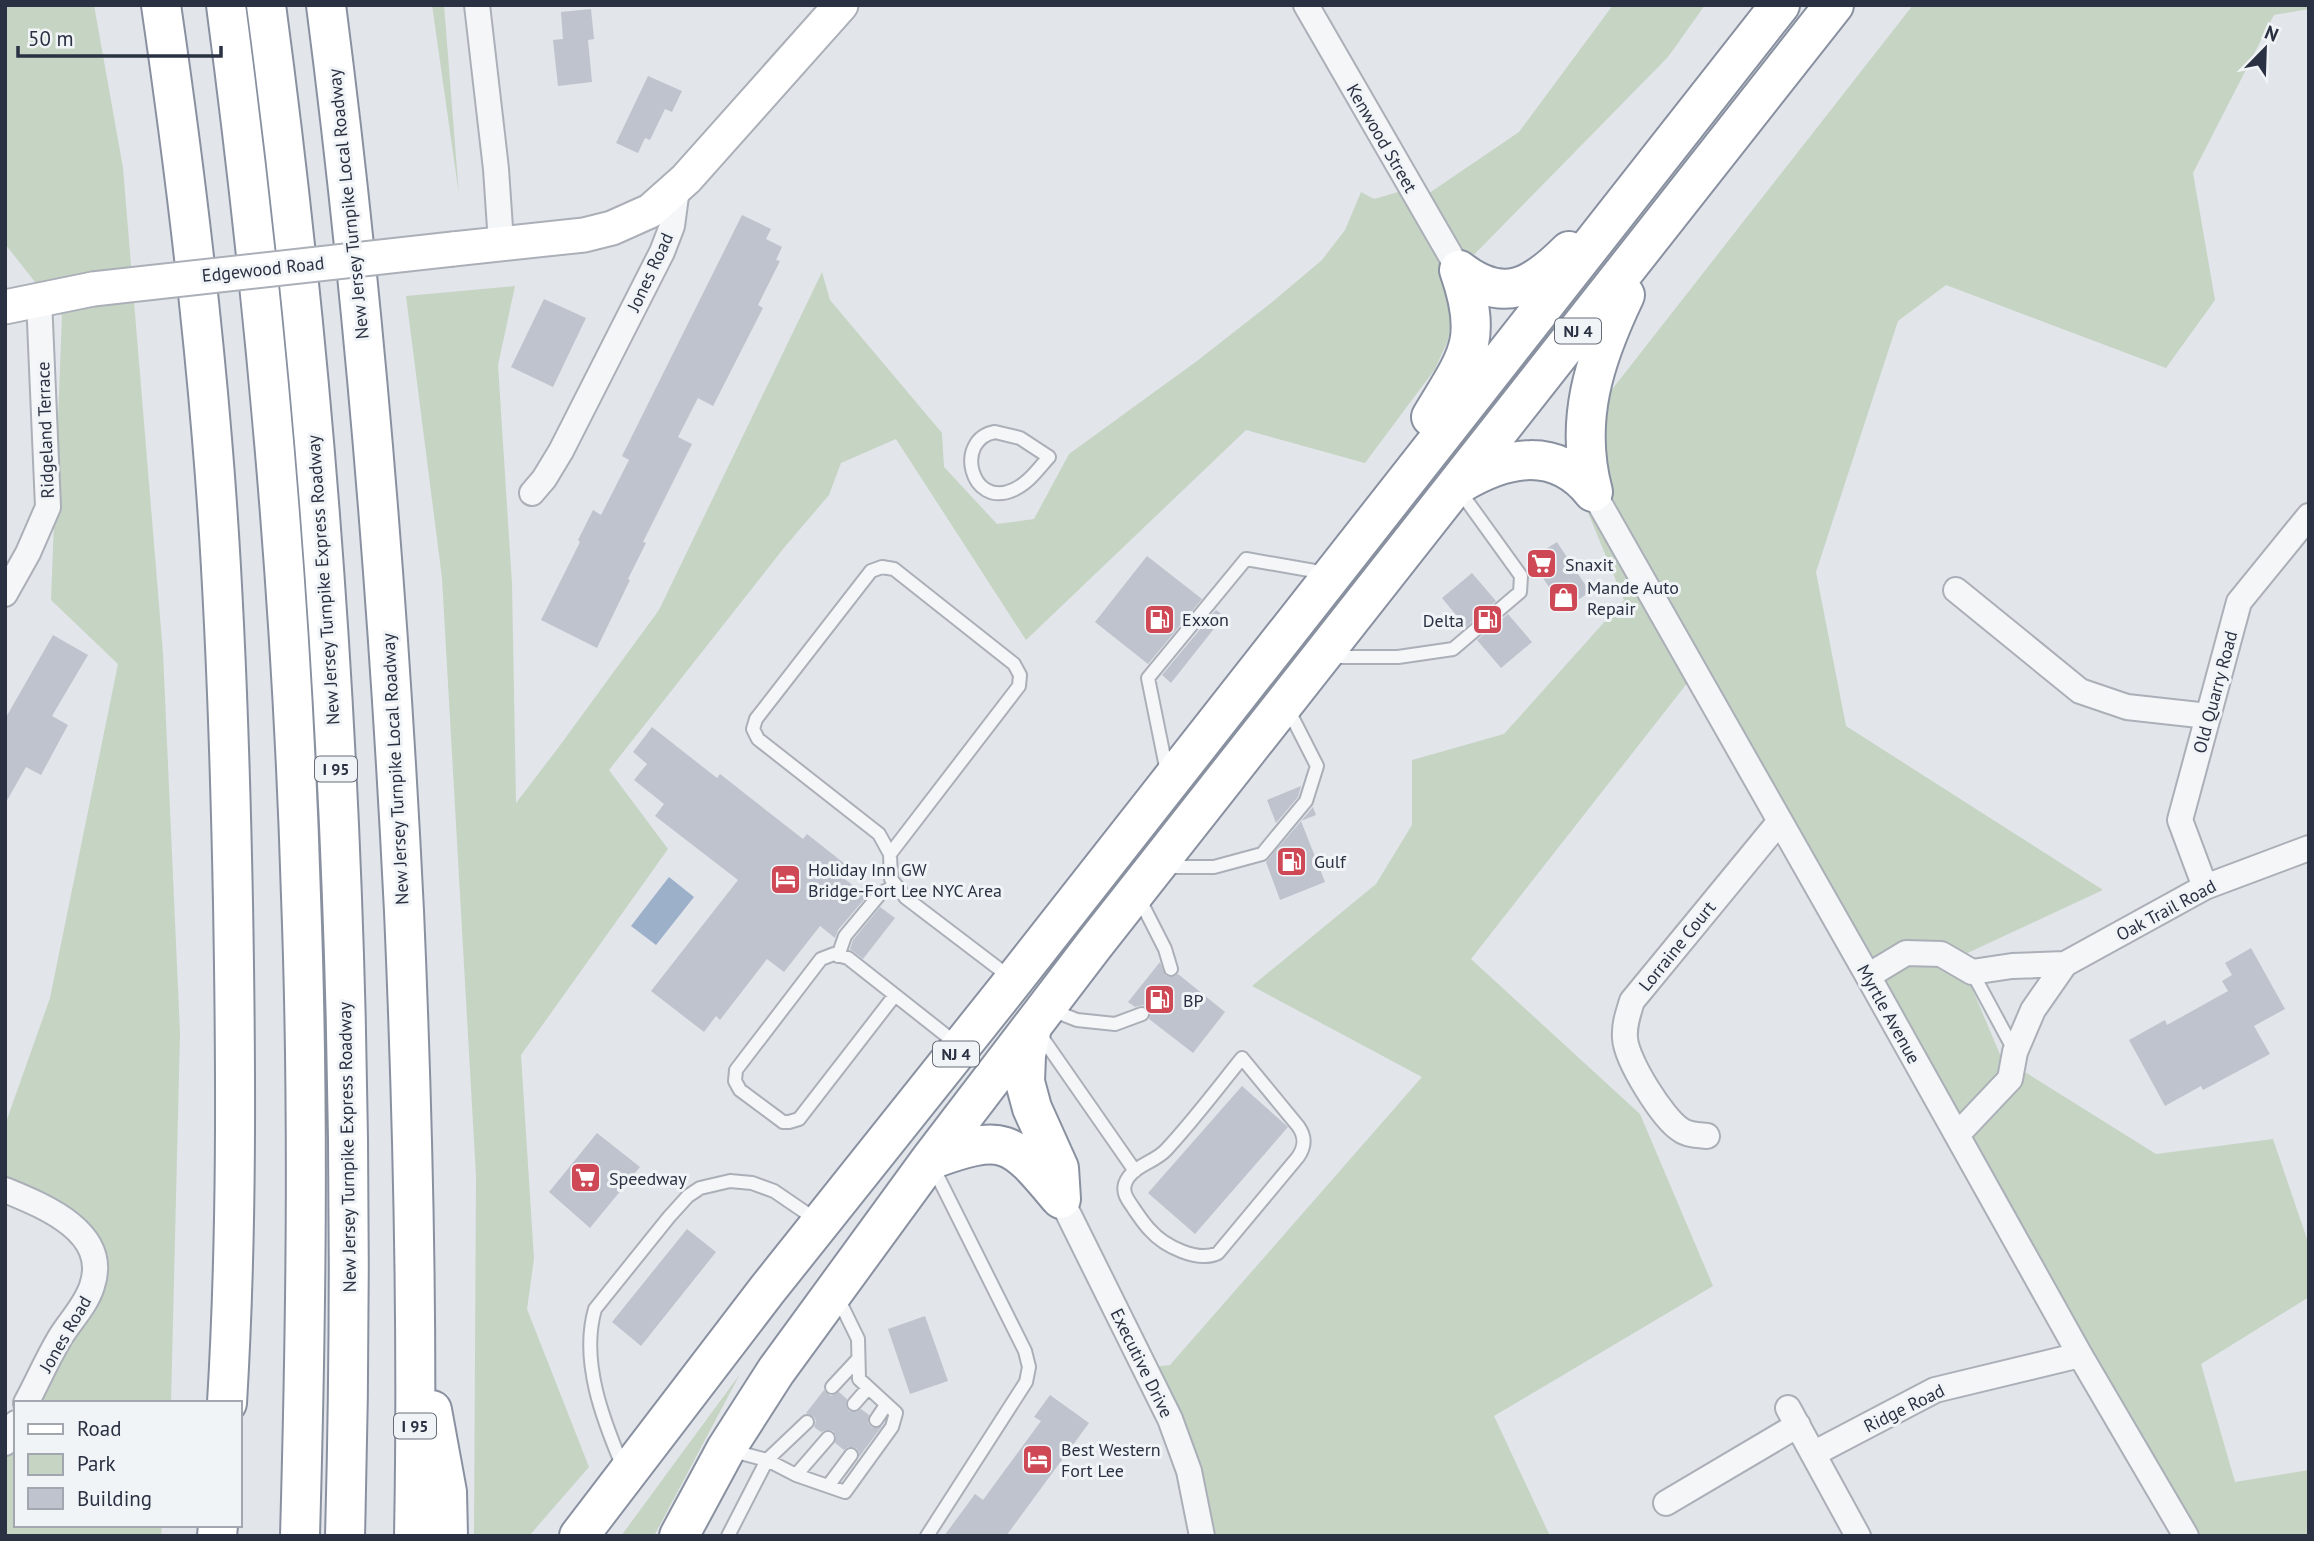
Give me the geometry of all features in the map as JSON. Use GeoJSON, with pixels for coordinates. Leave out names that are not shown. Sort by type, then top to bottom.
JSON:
{"type":"FeatureCollection","features":[{"type":"Feature","properties":{"kind":"highway"},"geometry":{"type":"LineString","coordinates":[[161,5],[207,380],[225,673],[233,884],[236,1120],[227,1401]]}},
{"type":"Feature","properties":{"kind":"highway","name":"I 95"},"geometry":{"type":"LineString","coordinates":[[226,5],[270,394],[296,771],[306,1132],[300,1536]]}},
{"type":"Feature","properties":{"kind":"highway","name":"New Jersey Turnpike Express Roadway"},"geometry":{"type":"LineString","coordinates":[[266,5],[301,304],[322,545],[338,807],[349,1187],[345,1536]]}},
{"type":"Feature","properties":{"kind":"highway","name":"New Jersey Turnpike Local Roadway"},"geometry":{"type":"LineString","coordinates":[[326,5],[350,205],[384,583],[406,954],[414,1203],[414,1536]]}},
{"type":"Feature","properties":{"kind":"highway","name":"NJ 4"},"geometry":{"type":"LineString","coordinates":[[579,1536],[820,1223],[961,1048],[1780,5]]}},
{"type":"Feature","properties":{"kind":"highway","name":"NJ 4"},"geometry":{"type":"LineString","coordinates":[[679,1536],[726,1449],[776,1371],[930,1160],[1039,1016],[1834,5]]}},
{"type":"Feature","properties":{"kind":"highway"},"geometry":{"type":"LineString","coordinates":[[1459,270],[1478,282],[1503,290],[1515,289],[1537,279],[1563,257],[1658,162]]}},
{"type":"Feature","properties":{"kind":"highway"},"geometry":{"type":"LineString","coordinates":[[1593,492],[1585,457],[1585,436],[1596,366],[1636,273],[1686,194]]}},
{"type":"Feature","properties":{"kind":"highway"},"geometry":{"type":"LineString","coordinates":[[1342,563],[1456,376],[1465,356],[1472,324],[1468,297],[1459,270]]}},
{"type":"Feature","properties":{"kind":"highway"},"geometry":{"type":"LineString","coordinates":[[1456,486],[1501,466],[1539,460],[1553,462],[1575,473],[1593,492]]}},
{"type":"Feature","properties":{"kind":"highway"},"geometry":{"type":"LineString","coordinates":[[1039,1016],[1026,1055],[1025,1082],[1032,1108],[1059,1168],[1061,1199]]}},
{"type":"Feature","properties":{"kind":"highway"},"geometry":{"type":"LineString","coordinates":[[930,1160],[964,1149],[1001,1144],[1021,1154],[1061,1199]]}},
{"type":"Feature","properties":{"kind":"highway"},"geometry":{"type":"LineString","coordinates":[[415,1316],[447,1492],[448,1536]]}},
{"type":"Feature","properties":{"kind":"street"},"geometry":{"type":"LineString","coordinates":[[477,5],[496,169],[501,243]]}},
{"type":"Feature","properties":{"kind":"street"},"geometry":{"type":"LineString","coordinates":[[677,189],[841,5]]}},
{"type":"Feature","properties":{"kind":"street","name":"Kenwood Street"},"geometry":{"type":"LineString","coordinates":[[1306,5],[1459,270]]}},
{"type":"Feature","properties":{"kind":"street","name":"Edgewood Road"},"geometry":{"type":"LineString","coordinates":[[5,307],[119,284],[563,238],[612,228],[650,211],[677,189]]}},
{"type":"Feature","properties":{"kind":"street","name":"Jones Road"},"geometry":{"type":"LineString","coordinates":[[532,494],[561,451],[662,252],[672,226],[677,189]]}},
{"type":"Feature","properties":{"kind":"street","name":"Ridgeland Terrace"},"geometry":{"type":"LineString","coordinates":[[5,594],[28,553],[48,507],[39,299]]}},
{"type":"Feature","properties":{"kind":"street","name":"Myrtle Avenue"},"geometry":{"type":"LineString","coordinates":[[1593,492],[2080,1355],[2186,1536]]}},
{"type":"Feature","properties":{"kind":"street","name":"Old Quarry Road"},"geometry":{"type":"LineString","coordinates":[[2205,887],[2180,820],[2239,601],[2307,519]]}},
{"type":"Feature","properties":{"kind":"street"},"geometry":{"type":"LineString","coordinates":[[1956,590],[2080,691],[2127,707],[2208,716]]}},
{"type":"Feature","properties":{"kind":"street","name":"Lorraine Court"},"geometry":{"type":"LineString","coordinates":[[1707,1136],[1683,1132],[1672,1124],[1630,1060],[1625,1040],[1626,1021],[1632,1001],[1780,821]]}},
{"type":"Feature","properties":{"kind":"street","name":"Oak Trail Road"},"geometry":{"type":"LineString","coordinates":[[2066,964],[2205,887],[2309,848]]}},
{"type":"Feature","properties":{"kind":"street"},"geometry":{"type":"LineString","coordinates":[[1868,976],[1906,953],[1941,954],[1972,972],[2012,966],[2066,964]]}},
{"type":"Feature","properties":{"kind":"street"},"geometry":{"type":"LineString","coordinates":[[1957,1135],[2010,1079],[2015,1052],[2033,1010],[2066,964]]}},
{"type":"Feature","properties":{"kind":"street","name":"Jones Road"},"geometry":{"type":"LineString","coordinates":[[5,1190],[76,1227],[88,1242],[94,1262],[93,1285],[61,1336],[27,1401]]}},
{"type":"Feature","properties":{"kind":"street","name":"Executive Drive"},"geometry":{"type":"LineString","coordinates":[[1061,1199],[1170,1419],[1189,1471],[1202,1536]]}},
{"type":"Feature","properties":{"kind":"street","name":"Ridge Road"},"geometry":{"type":"LineString","coordinates":[[1814,1454],[1935,1390],[2080,1355]]}},
{"type":"Feature","properties":{"kind":"street"},"geometry":{"type":"LineString","coordinates":[[1666,1503],[1793,1417],[1858,1536]]}},
{"type":"Feature","properties":{"kind":"street"},"geometry":{"type":"LineString","coordinates":[[5,1443],[14,1427]]}},
{"type":"Feature","properties":{"kind":"lane"},"geometry":{"type":"LineString","coordinates":[[989,433],[1020,438],[1049,457],[1032,477],[1006,492],[989,491],[975,480],[972,471],[972,455],[978,441],[989,433]]}},
{"type":"Feature","properties":{"kind":"lane"},"geometry":{"type":"LineString","coordinates":[[1322,657],[1398,657],[1453,649],[1520,592],[1521,576],[1456,486]]}},
{"type":"Feature","properties":{"kind":"lane"},"geometry":{"type":"LineString","coordinates":[[1170,782],[1147,678],[1246,558],[1342,563]]}},
{"type":"Feature","properties":{"kind":"lane"},"geometry":{"type":"LineString","coordinates":[[890,854],[1019,686],[1020,675],[1014,664],[894,569],[882,567],[871,571],[756,719],[754,729],[758,739],[879,834],[890,854],[891,879],[906,898],[1014,980]]}},
{"type":"Feature","properties":{"kind":"lane"},"geometry":{"type":"LineString","coordinates":[[1171,969],[1146,880],[1214,867],[1262,854],[1306,801],[1317,766],[1285,703]]}},
{"type":"Feature","properties":{"kind":"lane"},"geometry":{"type":"LineString","coordinates":[[838,956],[845,936],[880,894],[896,886]]}},
{"type":"Feature","properties":{"kind":"lane"},"geometry":{"type":"LineString","coordinates":[[895,995],[799,1119],[789,1122],[778,1119],[740,1090],[734,1075],[821,959],[834,954],[848,958],[895,995],[961,1048]]}},
{"type":"Feature","properties":{"kind":"lane"},"geometry":{"type":"LineString","coordinates":[[1972,972],[2015,1052]]}},
{"type":"Feature","properties":{"kind":"lane"},"geometry":{"type":"LineString","coordinates":[[1039,1016],[1115,1024],[1142,1014]]}},
{"type":"Feature","properties":{"kind":"lane"},"geometry":{"type":"LineString","coordinates":[[1039,1016],[1135,1171]]}},
{"type":"Feature","properties":{"kind":"lane"},"geometry":{"type":"LineString","coordinates":[[1242,1058],[1298,1126],[1303,1136],[1303,1147],[1298,1157],[1218,1253],[1213,1255],[1201,1256],[1179,1249],[1150,1230],[1124,1191],[1127,1180],[1135,1171],[1163,1153],[1242,1058]]}},
{"type":"Feature","properties":{"kind":"lane"},"geometry":{"type":"LineString","coordinates":[[927,1536],[1026,1382],[1029,1367],[1025,1351],[930,1160]]}},
{"type":"Feature","properties":{"kind":"lane"},"geometry":{"type":"LineString","coordinates":[[626,1474],[606,1427],[594,1375],[590,1326],[595,1309],[669,1217],[688,1196],[700,1188],[730,1181],[752,1183],[774,1191],[820,1223]]}},
{"type":"Feature","properties":{"kind":"lane"},"geometry":{"type":"LineString","coordinates":[[726,1449],[767,1460],[796,1475],[845,1492],[892,1427],[896,1413],[859,1379],[858,1339],[834,1289]]}},
{"type":"Feature","properties":{"kind":"lane"},"geometry":{"type":"LineString","coordinates":[[832,1387],[858,1359]]}},
{"type":"Feature","properties":{"kind":"lane"},"geometry":{"type":"LineString","coordinates":[[854,1404],[868,1388]]}},
{"type":"Feature","properties":{"kind":"lane"},"geometry":{"type":"LineString","coordinates":[[876,1420],[886,1405]]}},
{"type":"Feature","properties":{"kind":"lane"},"geometry":{"type":"LineString","coordinates":[[728,1536],[767,1460],[807,1422]]}},
{"type":"Feature","properties":{"kind":"lane"},"geometry":{"type":"LineString","coordinates":[[796,1475],[828,1438]]}},
{"type":"Feature","properties":{"kind":"lane"},"geometry":{"type":"LineString","coordinates":[[828,1486],[851,1455]]}},
{"type":"Feature","properties":{"kind":"green space"},"geometry":{"type":"Polygon","coordinates":[[[5,5],[94,5],[123,168],[163,653],[180,1033],[171,1401],[27,1401],[83,1304],[88,1243],[5,1190],[5,1125],[50,998],[118,664],[51,600],[62,316],[5,244],[5,5]]]}},
{"type":"Feature","properties":{"kind":"green space"},"geometry":{"type":"Polygon","coordinates":[[[432,5],[444,5],[459,195],[432,5]]]}},
{"type":"Feature","properties":{"kind":"green space"},"geometry":{"type":"Polygon","coordinates":[[[1613,5],[1705,5],[1668,57],[1459,270],[1448,340],[1435,369],[1365,463],[1246,430],[1026,640],[896,439],[841,463],[829,495],[783,549],[609,770],[668,849],[521,1055],[534,1259],[527,1309],[589,1467],[529,1536],[474,1536],[476,1176],[442,578],[406,296],[515,286],[498,365],[512,584],[516,803],[659,610],[822,272],[830,300],[942,433],[944,467],[997,524],[1034,519],[1069,454],[1197,361],[1322,260],[1345,230],[1361,192],[1374,199],[1412,188],[1419,200],[1519,132],[1613,5]]]}},
{"type":"Feature","properties":{"kind":"green space"},"geometry":{"type":"Polygon","coordinates":[[[1913,5],[2309,5],[2309,9],[2274,15],[2193,173],[2215,300],[2166,368],[1946,285],[1898,321],[1816,572],[1846,726],[2103,890],[1959,957],[2001,1057],[2156,1154],[2273,1139],[2309,1245],[2309,1297],[2201,1364],[2235,1482],[2309,1470],[2309,1536],[2201,1536],[1692,677],[1471,959],[1640,1114],[1713,1286],[1494,1416],[1550,1536],[1202,1536],[1146,1368],[1170,1365],[1422,1077],[1252,986],[1376,884],[1412,825],[1412,760],[1504,734],[1624,600],[1563,452],[1913,5]]]}},
{"type":"Feature","properties":{"kind":"green space"},"geometry":{"type":"Polygon","coordinates":[[[740,1374],[654,1536],[621,1536],[740,1374]]]}},
{"type":"Feature","properties":{"kind":"green space"},"geometry":{"type":"Polygon","coordinates":[[[14,1427],[14,1527],[162,1527],[161,1536],[5,1536],[5,1443],[14,1427]]]}},
{"type":"Feature","properties":{"kind":"water"},"geometry":{"type":"Polygon","coordinates":[[[669,877],[694,897],[656,945],[631,926],[669,877]]]}},
{"type":"Feature","properties":{"kind":"building"},"geometry":{"type":"Polygon","coordinates":[[[591,9],[594,39],[588,40],[592,82],[558,86],[553,40],[563,39],[561,12],[591,9]]]}},
{"type":"Feature","properties":{"kind":"building"},"geometry":{"type":"Polygon","coordinates":[[[648,76],[682,91],[672,112],[665,109],[650,140],[645,138],[638,153],[616,143],[648,76]]]}},
{"type":"Feature","properties":{"kind":"building"},"geometry":{"type":"Polygon","coordinates":[[[742,215],[771,229],[766,239],[782,247],[776,260],[780,261],[758,305],[763,308],[713,406],[698,398],[678,437],[692,444],[643,542],[646,543],[628,579],[630,580],[597,648],[541,620],[593,510],[601,515],[629,460],[622,456],[742,215]]]}},
{"type":"Feature","properties":{"kind":"building"},"geometry":{"type":"Polygon","coordinates":[[[544,299],[586,318],[553,387],[511,367],[544,299]]]}},
{"type":"Feature","properties":{"kind":"building"},"geometry":{"type":"Polygon","coordinates":[[[1557,542],[1590,592],[1564,609],[1530,559],[1557,542]]]}},
{"type":"Feature","properties":{"kind":"building","name":"Exxon"},"geometry":{"type":"Polygon","coordinates":[[[1147,556],[1202,599],[1148,664],[1095,622],[1147,556]]]}},
{"type":"Feature","properties":{"kind":"building"},"geometry":{"type":"Polygon","coordinates":[[[1472,573],[1496,601],[1466,627],[1442,598],[1472,573]]]}},
{"type":"Feature","properties":{"kind":"building"},"geometry":{"type":"Polygon","coordinates":[[[1216,610],[1224,616],[1171,683],[1162,675],[1216,610]]]}},
{"type":"Feature","properties":{"kind":"building"},"geometry":{"type":"Polygon","coordinates":[[[1508,614],[1532,642],[1501,668],[1477,640],[1508,614]]]}},
{"type":"Feature","properties":{"kind":"building"},"geometry":{"type":"Polygon","coordinates":[[[53,635],[88,655],[52,716],[68,725],[41,775],[26,767],[5,804],[5,719],[53,635]]]}},
{"type":"Feature","properties":{"kind":"building","name":"Holiday Inn GW Bridge-Fort Lee NYC Area"},"geometry":{"type":"Polygon","coordinates":[[[652,727],[717,778],[720,774],[803,839],[807,834],[845,864],[838,874],[867,896],[838,930],[835,938],[820,926],[784,972],[767,959],[720,1020],[716,1016],[704,1032],[651,991],[738,880],[655,816],[664,804],[634,780],[647,764],[633,752],[652,727]]]}},
{"type":"Feature","properties":{"kind":"building"},"geometry":{"type":"Polygon","coordinates":[[[1301,786],[1298,797],[1276,823],[1267,800],[1301,786]]]}},
{"type":"Feature","properties":{"kind":"building"},"geometry":{"type":"Polygon","coordinates":[[[1313,807],[1316,815],[1301,821],[1313,807]]]}},
{"type":"Feature","properties":{"kind":"building"},"geometry":{"type":"Polygon","coordinates":[[[1301,821],[1325,882],[1280,900],[1266,862],[1301,821]]]}},
{"type":"Feature","properties":{"kind":"building"},"geometry":{"type":"Polygon","coordinates":[[[880,907],[895,918],[863,959],[850,949],[853,940],[880,907]]]}},
{"type":"Feature","properties":{"kind":"building"},"geometry":{"type":"Polygon","coordinates":[[[2251,948],[2285,1009],[2254,1026],[2270,1054],[2203,1090],[2201,1086],[2165,1106],[2129,1040],[2165,1020],[2167,1025],[2228,991],[2222,981],[2232,975],[2225,963],[2251,948]]]}},
{"type":"Feature","properties":{"kind":"building"},"geometry":{"type":"Polygon","coordinates":[[[1160,962],[1166,976],[1173,977],[1178,974],[1225,1012],[1193,1053],[1149,1019],[1150,1012],[1147,1007],[1135,1007],[1128,1002],[1160,962]]]}},
{"type":"Feature","properties":{"kind":"building"},"geometry":{"type":"Polygon","coordinates":[[[1242,1086],[1288,1127],[1195,1234],[1148,1193],[1242,1086]]]}},
{"type":"Feature","properties":{"kind":"building"},"geometry":{"type":"Polygon","coordinates":[[[597,1133],[640,1167],[590,1228],[549,1192],[597,1133]]]}},
{"type":"Feature","properties":{"kind":"building"},"geometry":{"type":"Polygon","coordinates":[[[687,1229],[716,1252],[641,1346],[612,1322],[687,1229]]]}},
{"type":"Feature","properties":{"kind":"building"},"geometry":{"type":"Polygon","coordinates":[[[925,1316],[948,1381],[910,1394],[888,1329],[925,1316]]]}},
{"type":"Feature","properties":{"kind":"building"},"geometry":{"type":"Polygon","coordinates":[[[824,1390],[831,1396],[839,1392],[847,1399],[846,1406],[849,1411],[856,1412],[861,1409],[869,1415],[868,1423],[872,1428],[882,1426],[859,1457],[856,1448],[848,1447],[844,1450],[835,1443],[836,1436],[833,1431],[821,1432],[814,1427],[814,1417],[806,1413],[824,1390]]]}},
{"type":"Feature","properties":{"kind":"building","name":"Best Western Fort Lee"},"geometry":{"type":"Polygon","coordinates":[[[1050,1395],[1089,1423],[1006,1536],[944,1536],[975,1494],[983,1500],[1041,1421],[1034,1417],[1050,1395]]]}},
{"type":"Feature","properties":{"kind":"place","name":"Snaxit"},"geometry":{"type":"Point","coordinates":[1542,564]}},
{"type":"Feature","properties":{"kind":"place","name":"Mande Auto Repair"},"geometry":{"type":"Point","coordinates":[1564,597]}},
{"type":"Feature","properties":{"kind":"place","name":"Exxon"},"geometry":{"type":"Point","coordinates":[1159,619]}},
{"type":"Feature","properties":{"kind":"place","name":"Delta"},"geometry":{"type":"Point","coordinates":[1487,620]}},
{"type":"Feature","properties":{"kind":"place","name":"Gulf"},"geometry":{"type":"Point","coordinates":[1291,861]}},
{"type":"Feature","properties":{"kind":"place","name":"Holiday Inn GW Bridge-Fort Lee NYC Area"},"geometry":{"type":"Point","coordinates":[785,879]}},
{"type":"Feature","properties":{"kind":"place","name":"BP"},"geometry":{"type":"Point","coordinates":[1160,1000]}},
{"type":"Feature","properties":{"kind":"place","name":"Speedway"},"geometry":{"type":"Point","coordinates":[586,1178]}},
{"type":"Feature","properties":{"kind":"place","name":"Best Western Fort Lee"},"geometry":{"type":"Point","coordinates":[1038,1459]}}]}
